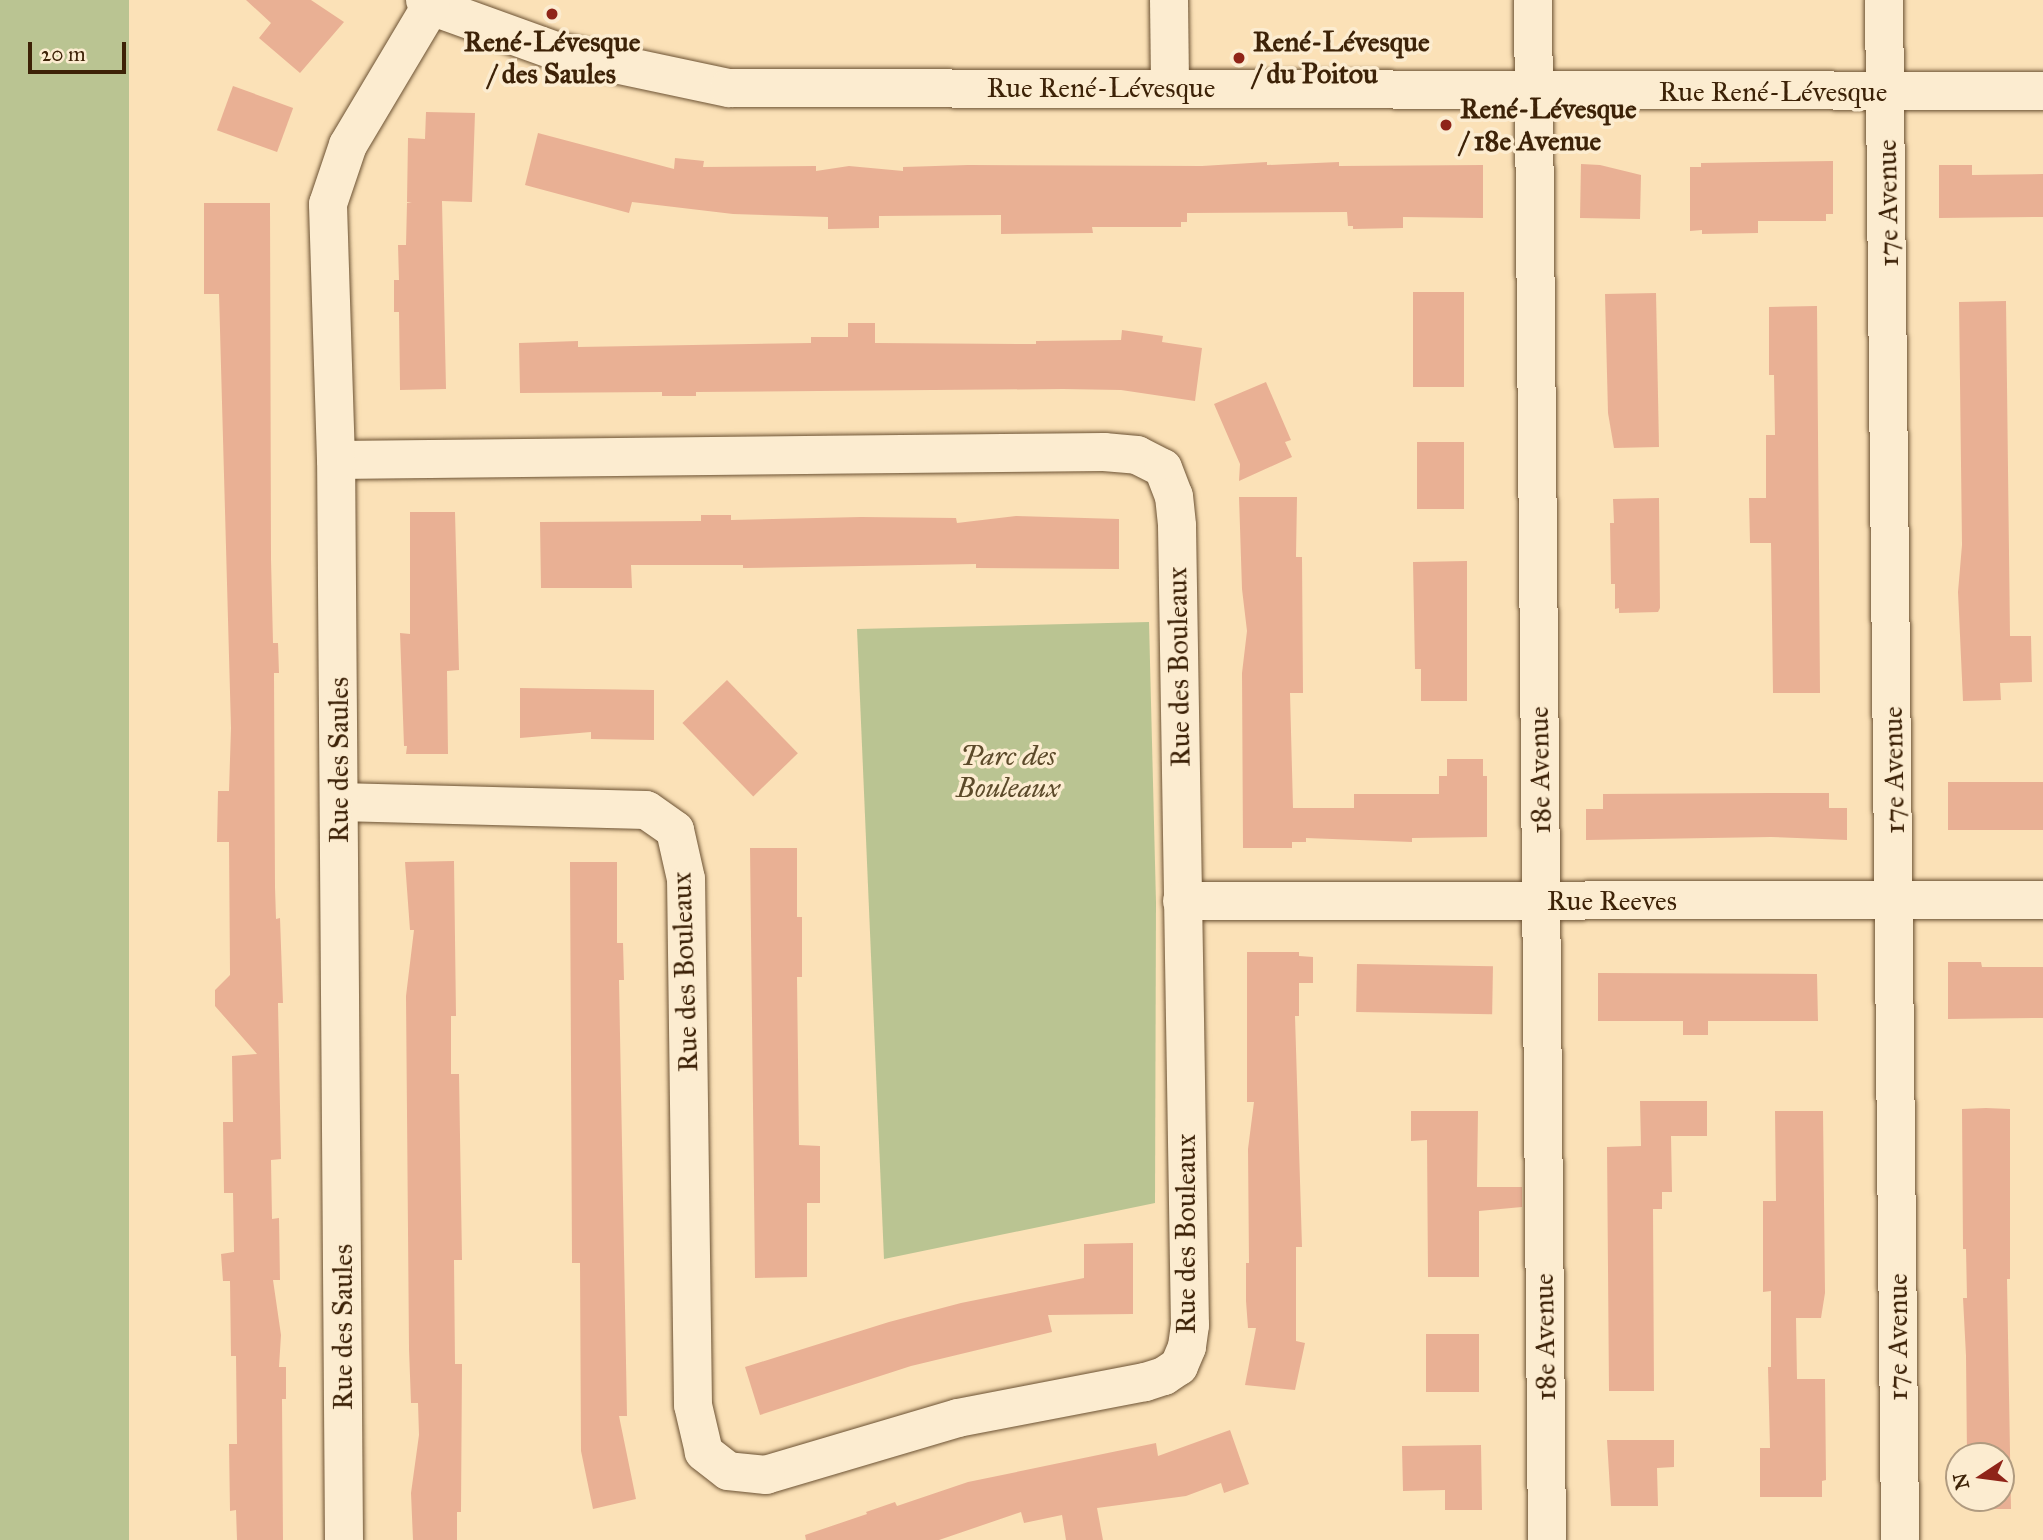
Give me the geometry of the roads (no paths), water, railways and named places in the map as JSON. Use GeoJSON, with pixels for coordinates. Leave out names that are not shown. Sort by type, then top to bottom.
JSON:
{"type":"FeatureCollection","features":[{"type":"Feature","properties":{"kind":"street"},"geometry":{"type":"LineString","coordinates":[[1169,0],[1170,87]]}},
{"type":"Feature","properties":{"kind":"street","name":"18e Avenue"},"geometry":{"type":"LineString","coordinates":[[1533,0],[1547,1540]]}},
{"type":"Feature","properties":{"kind":"street","name":"17e Avenue"},"geometry":{"type":"LineString","coordinates":[[1884,0],[1900,1540]]}},
{"type":"Feature","properties":{"kind":"street","name":"Rue René-Lévesque"},"geometry":{"type":"LineString","coordinates":[[428,3],[559,52],[729,88],[1170,87],[1886,93],[2043,91]]}},
{"type":"Feature","properties":{"kind":"street","name":"Rue des Saules"},"geometry":{"type":"LineString","coordinates":[[344,1540],[336,460],[328,204],[348,145],[428,3]]}},
{"type":"Feature","properties":{"kind":"street","name":"Rue des Bouleaux"},"geometry":{"type":"LineString","coordinates":[[336,460],[1104,452],[1137,455],[1163,468],[1174,496],[1177,526],[1190,1325],[1187,1348],[1179,1366],[1164,1376],[1145,1382],[958,1418],[766,1475],[728,1471],[704,1452],[693,1405],[686,879],[675,830],[646,810],[339,802]]}},
{"type":"Feature","properties":{"kind":"street","name":"Rue Reeves"},"geometry":{"type":"LineString","coordinates":[[1182,901],[2043,900]]}},
{"type":"Feature","properties":{"kind":"place","name":"René-Lévesque / des Saules"},"geometry":{"type":"Point","coordinates":[552,14]}},
{"type":"Feature","properties":{"kind":"place","name":"René-Lévesque / du Poitou"},"geometry":{"type":"Point","coordinates":[1239,58]}},
{"type":"Feature","properties":{"kind":"place","name":"René-Lévesque / 18e Avenue"},"geometry":{"type":"Point","coordinates":[1446,125]}},
{"type":"Feature","properties":{"kind":"park label","name":"Parc des Bouleaux"},"geometry":{"type":"Point","coordinates":[1008,772]}}]}
